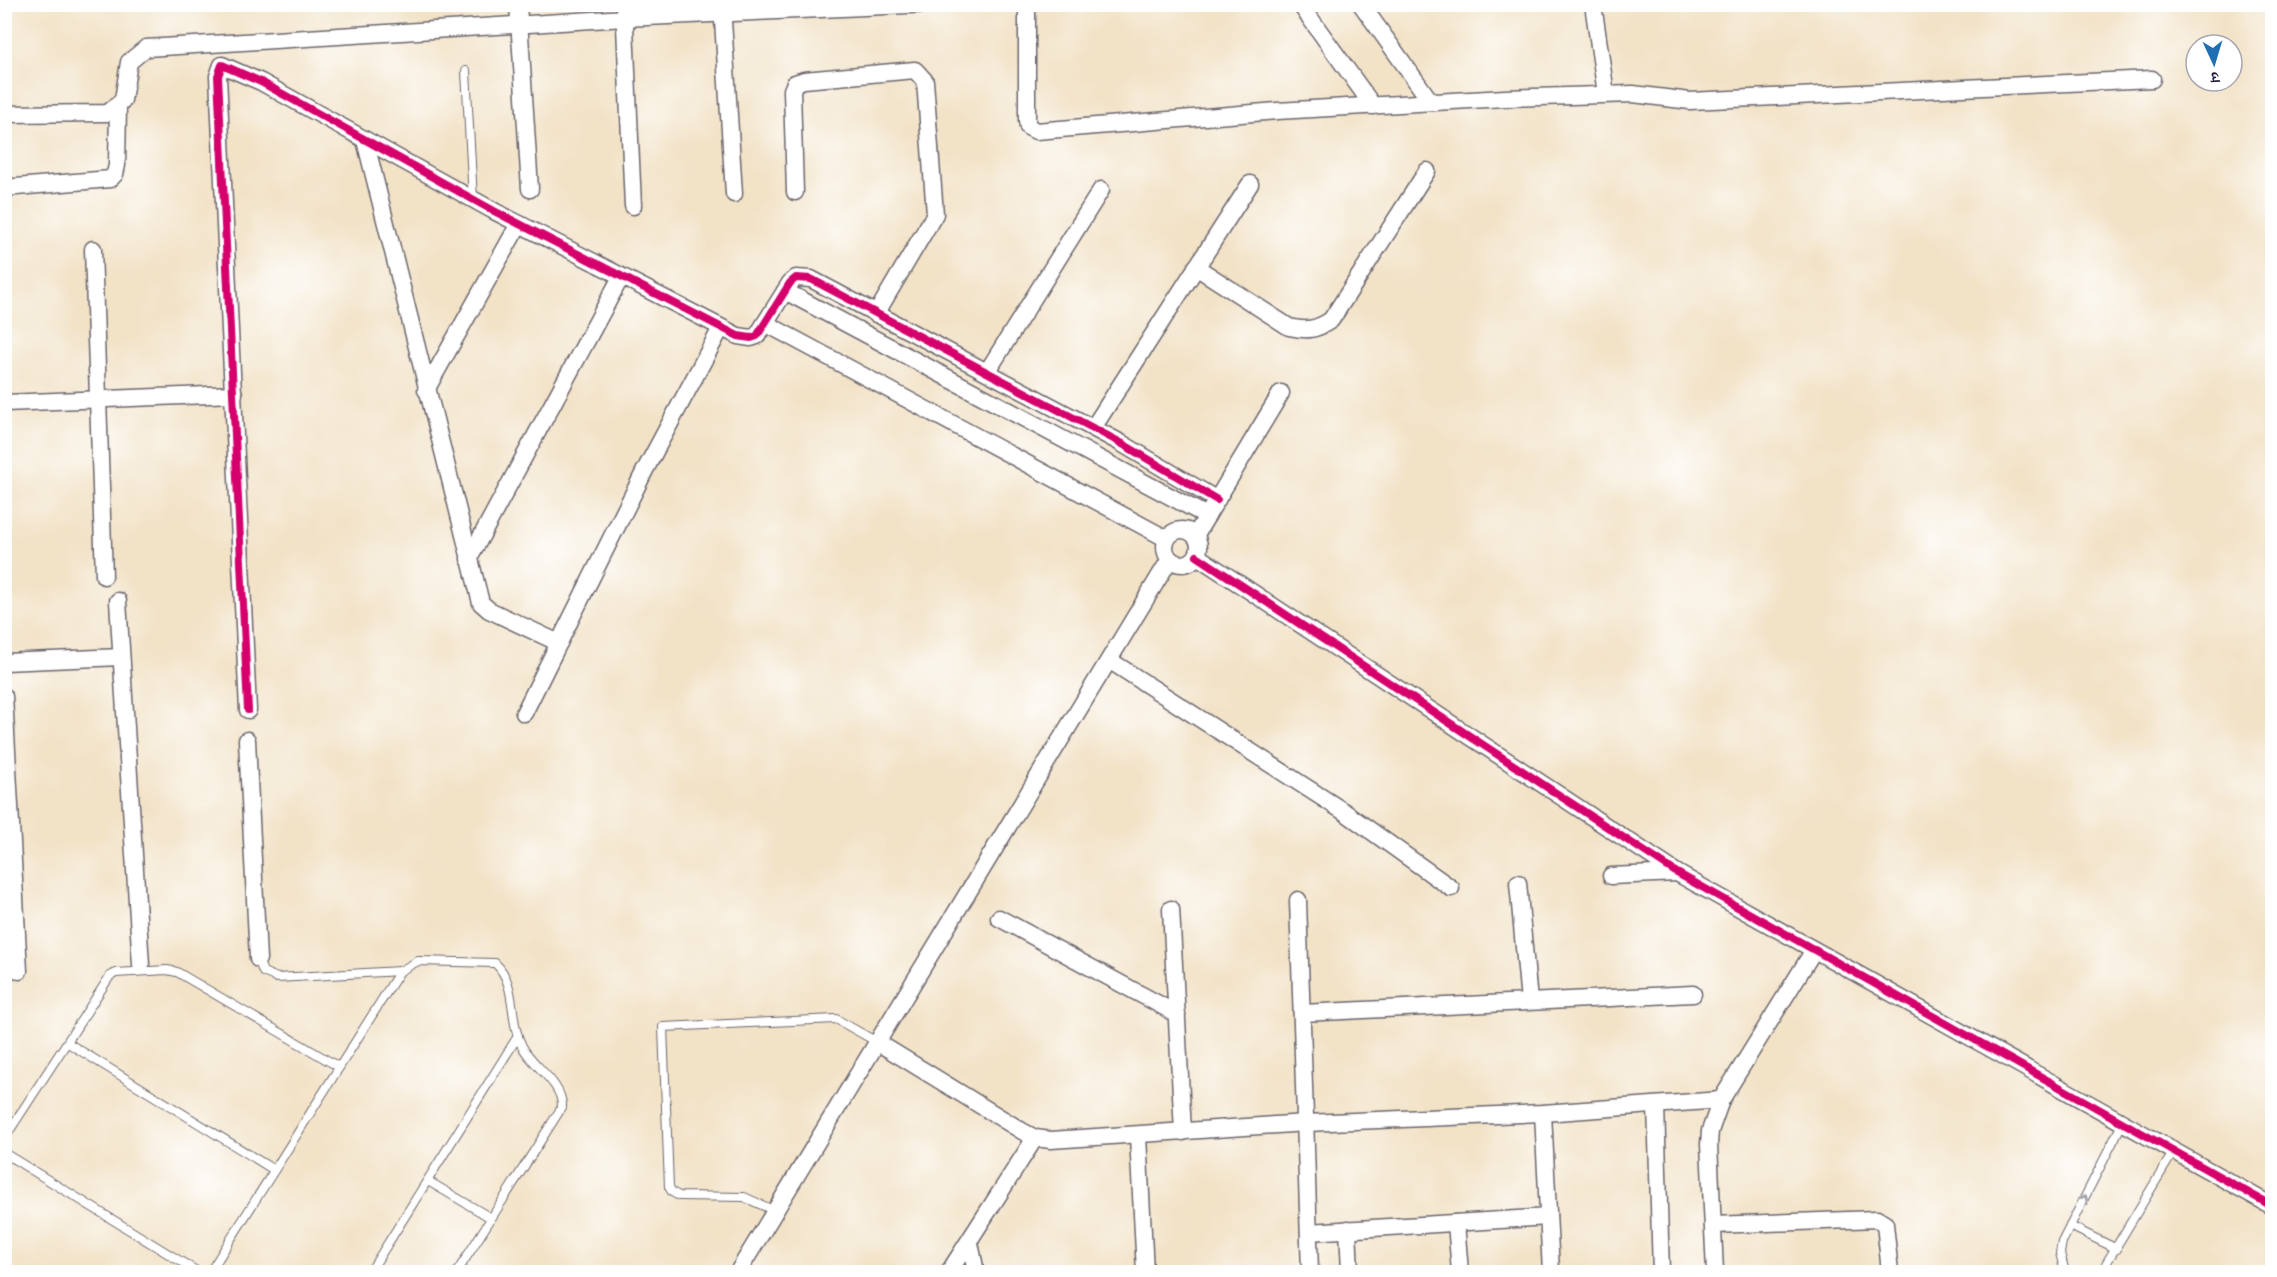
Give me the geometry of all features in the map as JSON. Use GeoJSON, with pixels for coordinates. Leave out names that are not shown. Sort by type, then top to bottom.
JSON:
{"type":"FeatureCollection","features":[{"type":"Feature","properties":{"kind":"street"},"geometry":{"type":"LineString","coordinates":[[518,4],[530,189]]}},
{"type":"Feature","properties":{"kind":"street"},"geometry":{"type":"LineString","coordinates":[[1027,4],[1027,120],[1028,127],[1036,131],[1431,102],[1606,94],[1633,94],[1690,101],[2152,79]]}},
{"type":"Feature","properties":{"kind":"street"},"geometry":{"type":"LineString","coordinates":[[1300,4],[1373,106]]}},
{"type":"Feature","properties":{"kind":"street"},"geometry":{"type":"LineString","coordinates":[[1361,4],[1431,102]]}},
{"type":"Feature","properties":{"kind":"street"},"geometry":{"type":"LineString","coordinates":[[1593,4],[1606,94]]}},
{"type":"Feature","properties":{"kind":"street"},"geometry":{"type":"LineString","coordinates":[[4,114],[108,113],[123,100],[129,62],[146,48],[519,26],[624,11],[929,5]]}},
{"type":"Feature","properties":{"kind":"street"},"geometry":{"type":"LineString","coordinates":[[723,10],[734,194]]}},
{"type":"Feature","properties":{"kind":"street"},"geometry":{"type":"LineString","coordinates":[[624,11],[633,206]]}},
{"type":"Feature","properties":{"kind":"street"},"geometry":{"type":"LineString","coordinates":[[248,710],[219,68],[226,65],[261,82],[473,200],[738,336],[751,338],[757,336],[790,283],[804,277],[1093,428],[1217,500]]}},
{"type":"Feature","properties":{"kind":"street"},"geometry":{"type":"LineString","coordinates":[[795,192],[792,90],[795,83],[804,80],[915,70],[921,74],[925,81],[935,214],[876,314]]}},
{"type":"Feature","properties":{"kind":"street"},"geometry":{"type":"LineString","coordinates":[[4,188],[110,179],[115,174],[117,165],[118,106]]}},
{"type":"Feature","properties":{"kind":"street"},"geometry":{"type":"LineString","coordinates":[[365,140],[478,595],[489,610],[559,642]]}},
{"type":"Feature","properties":{"kind":"street"},"geometry":{"type":"LineString","coordinates":[[1196,267],[1290,327],[1306,330],[1320,328],[1331,320],[1427,171]]}},
{"type":"Feature","properties":{"kind":"street"},"geometry":{"type":"LineString","coordinates":[[1093,428],[1250,184]]}},
{"type":"Feature","properties":{"kind":"street"},"geometry":{"type":"LineString","coordinates":[[987,372],[1101,190]]}},
{"type":"Feature","properties":{"kind":"street"},"geometry":{"type":"LineString","coordinates":[[426,390],[519,224]]}},
{"type":"Feature","properties":{"kind":"street"},"geometry":{"type":"LineString","coordinates":[[93,249],[104,576]]}},
{"type":"Feature","properties":{"kind":"street"},"geometry":{"type":"LineString","coordinates":[[470,560],[621,277]]}},
{"type":"Feature","properties":{"kind":"street"},"geometry":{"type":"LineString","coordinates":[[785,291],[1207,516]]}},
{"type":"Feature","properties":{"kind":"street"},"geometry":{"type":"LineString","coordinates":[[765,323],[1167,539]]}},
{"type":"Feature","properties":{"kind":"street"},"geometry":{"type":"LineString","coordinates":[[524,713],[645,470],[721,328]]}},
{"type":"Feature","properties":{"kind":"street"},"geometry":{"type":"LineString","coordinates":[[1195,536],[1281,393]]}},
{"type":"Feature","properties":{"kind":"street"},"geometry":{"type":"LineString","coordinates":[[4,403],[234,394]]}},
{"type":"Feature","properties":{"kind":"street"},"geometry":{"type":"LineString","coordinates":[[1186,531],[1195,536],[1200,546],[1197,556],[1189,563],[1179,564],[1170,559],[1165,550],[1167,539],[1175,532],[1186,531]]}},
{"type":"Feature","properties":{"kind":"street"},"geometry":{"type":"LineString","coordinates":[[1197,556],[1677,873],[2272,1206]]}},
{"type":"Feature","properties":{"kind":"street"},"geometry":{"type":"LineString","coordinates":[[738,1272],[1170,559]]}},
{"type":"Feature","properties":{"kind":"street"},"geometry":{"type":"LineString","coordinates":[[118,601],[141,965]]}},
{"type":"Feature","properties":{"kind":"street"},"geometry":{"type":"LineString","coordinates":[[4,662],[121,657]]}},
{"type":"Feature","properties":{"kind":"street"},"geometry":{"type":"LineString","coordinates":[[1109,660],[1346,813],[1451,888]]}},
{"type":"Feature","properties":{"kind":"street"},"geometry":{"type":"LineString","coordinates":[[4,696],[19,971]]}},
{"type":"Feature","properties":{"kind":"street"},"geometry":{"type":"LineString","coordinates":[[247,740],[258,959]]}},
{"type":"Feature","properties":{"kind":"street"},"geometry":{"type":"LineString","coordinates":[[1611,876],[1677,873]]}},
{"type":"Feature","properties":{"kind":"street"},"geometry":{"type":"LineString","coordinates":[[1518,883],[1529,1001]]}},
{"type":"Feature","properties":{"kind":"street"},"geometry":{"type":"LineString","coordinates":[[1298,900],[1310,1272]]}},
{"type":"Feature","properties":{"kind":"street"},"geometry":{"type":"LineString","coordinates":[[1171,909],[1184,1132]]}},
{"type":"Feature","properties":{"kind":"street"},"geometry":{"type":"LineString","coordinates":[[999,918],[1177,1014]]}},
{"type":"Feature","properties":{"kind":"street"},"geometry":{"type":"LineString","coordinates":[[1715,1272],[1710,1131],[1721,1100],[1815,950]]}},
{"type":"Feature","properties":{"kind":"street"},"geometry":{"type":"LineString","coordinates":[[1302,1013],[1693,994]]}},
{"type":"Feature","properties":{"kind":"street"},"geometry":{"type":"LineString","coordinates":[[877,1042],[1035,1138],[1051,1140],[1306,1123],[1543,1113],[1721,1100]]}},
{"type":"Feature","properties":{"kind":"street"},"geometry":{"type":"LineString","coordinates":[[1656,1105],[1661,1272]]}},
{"type":"Feature","properties":{"kind":"street"},"geometry":{"type":"LineString","coordinates":[[1543,1113],[1551,1272]]}},
{"type":"Feature","properties":{"kind":"street"},"geometry":{"type":"LineString","coordinates":[[1138,1136],[1145,1272]]}},
{"type":"Feature","properties":{"kind":"street"},"geometry":{"type":"LineString","coordinates":[[949,1272],[970,1243],[1035,1138]]}},
{"type":"Feature","properties":{"kind":"street"},"geometry":{"type":"LineString","coordinates":[[1309,1232],[1548,1217]]}},
{"type":"Feature","properties":{"kind":"street"},"geometry":{"type":"LineString","coordinates":[[1713,1226],[1877,1219],[1885,1224],[1888,1232],[1890,1272]]}},
{"type":"Feature","properties":{"kind":"street"},"geometry":{"type":"LineString","coordinates":[[1456,1223],[1460,1272]]}},
{"type":"Feature","properties":{"kind":"street"},"geometry":{"type":"LineString","coordinates":[[1348,1230],[1350,1272]]}},
{"type":"Feature","properties":{"kind":"street"},"geometry":{"type":"LineString","coordinates":[[970,1243],[976,1272]]}},
{"type":"Feature","properties":{"kind":"lane"},"geometry":{"type":"LineString","coordinates":[[466,71],[473,200]]}},
{"type":"Feature","properties":{"kind":"lane"},"geometry":{"type":"LineString","coordinates":[[258,959],[263,972],[277,978],[400,971],[418,961],[495,963],[506,977],[522,1047],[559,1092],[562,1107],[457,1272]]}},
{"type":"Feature","properties":{"kind":"lane"},"geometry":{"type":"LineString","coordinates":[[4,1139],[113,974],[167,970],[177,972],[339,1067]]}},
{"type":"Feature","properties":{"kind":"lane"},"geometry":{"type":"LineString","coordinates":[[210,1272],[400,971]]}},
{"type":"Feature","properties":{"kind":"lane"},"geometry":{"type":"LineString","coordinates":[[776,1211],[744,1197],[679,1196],[672,1192],[669,1187],[663,1027],[836,1018],[877,1042]]}},
{"type":"Feature","properties":{"kind":"lane"},"geometry":{"type":"LineString","coordinates":[[370,1272],[518,1036]]}},
{"type":"Feature","properties":{"kind":"lane"},"geometry":{"type":"LineString","coordinates":[[68,1043],[274,1170]]}},
{"type":"Feature","properties":{"kind":"lane"},"geometry":{"type":"LineString","coordinates":[[2065,1272],[2060,1253],[2070,1226],[2123,1122]]}},
{"type":"Feature","properties":{"kind":"lane"},"geometry":{"type":"LineString","coordinates":[[2101,1272],[2117,1249],[2174,1151]]}},
{"type":"Feature","properties":{"kind":"lane"},"geometry":{"type":"LineString","coordinates":[[4,1153],[198,1272]]}},
{"type":"Feature","properties":{"kind":"lane"},"geometry":{"type":"LineString","coordinates":[[428,1181],[491,1218]]}},
{"type":"Feature","properties":{"kind":"lane"},"geometry":{"type":"LineString","coordinates":[[2070,1226],[2117,1249]]}},
{"type":"Feature","properties":{"kind":"cycle path"},"geometry":{"type":"LineString","coordinates":[[248,710],[218,76],[222,65],[261,82],[494,211],[738,336],[751,338],[757,336],[790,283],[796,278],[811,279],[1121,443],[1217,500]]}},
{"type":"Feature","properties":{"kind":"cycle path"},"geometry":{"type":"LineString","coordinates":[[1197,556],[1677,873],[2272,1206]]}}]}
